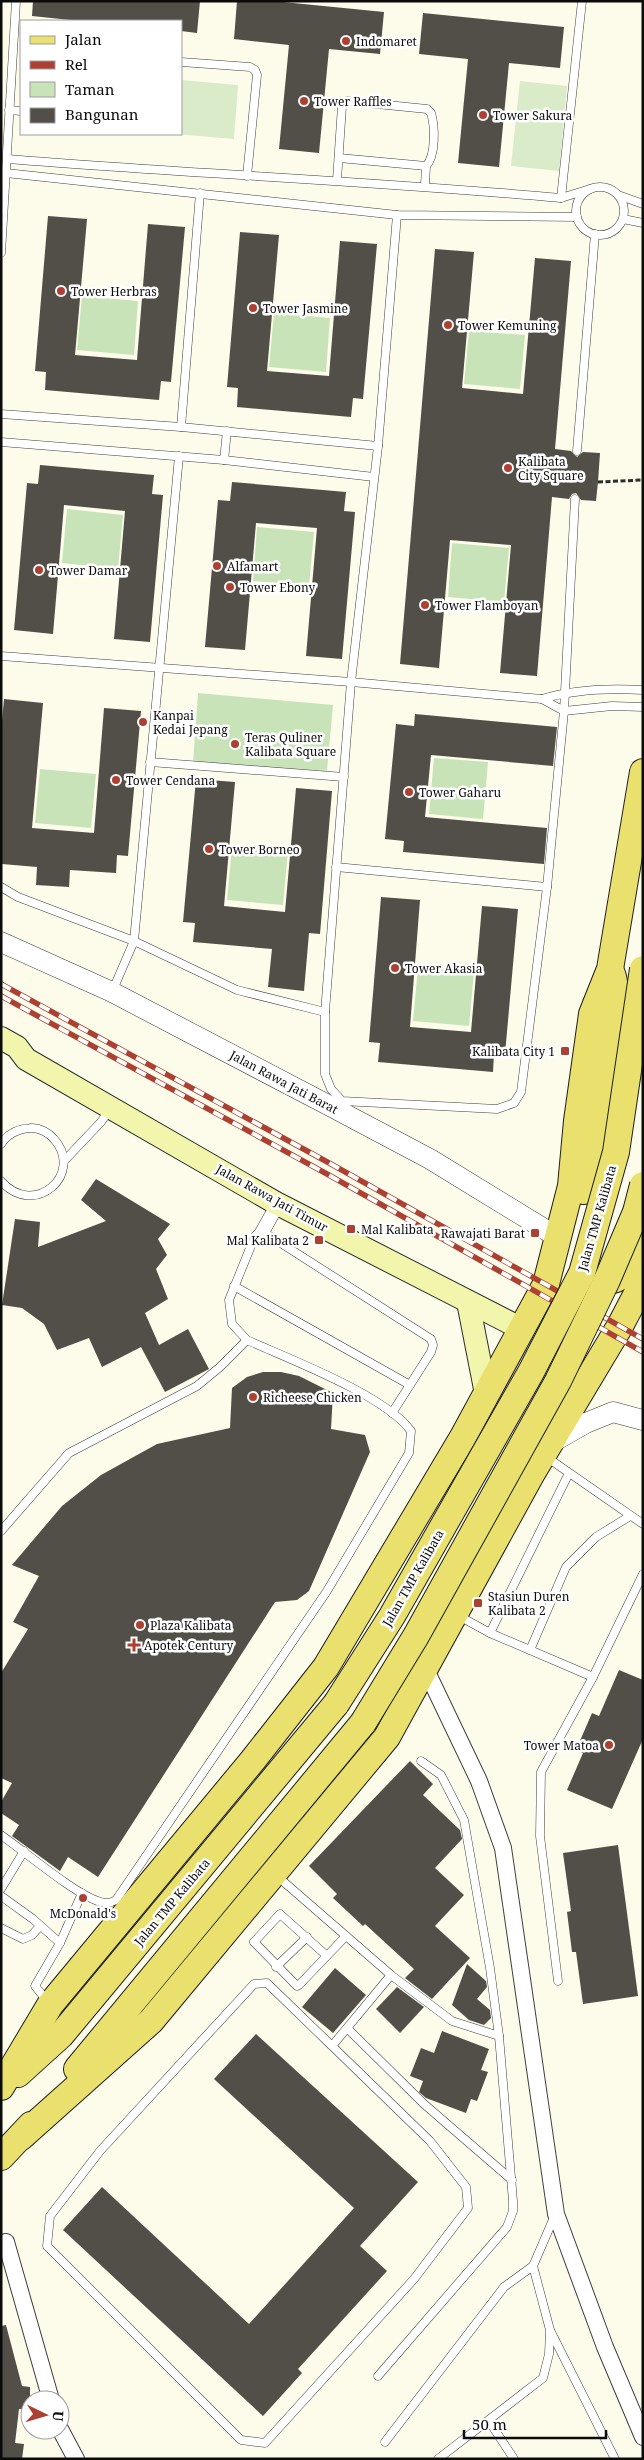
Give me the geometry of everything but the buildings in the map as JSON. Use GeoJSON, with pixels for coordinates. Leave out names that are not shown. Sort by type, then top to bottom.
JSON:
{"type":"FeatureCollection","features":[{"type":"Feature","properties":{"kind":"main road"},"geometry":{"type":"LineString","coordinates":[[1,2088],[50,2005],[254,1760],[326,1667],[402,1536],[463,1437],[548,1280],[571,1186],[577,1121],[592,1014],[610,969],[643,772]]}},
{"type":"Feature","properties":{"kind":"main road"},"geometry":{"type":"LineString","coordinates":[[610,969],[614,976],[616,987],[607,1078],[595,1144],[569,1247],[569,1259],[574,1268],[591,1277],[607,1281],[618,1280],[629,1264],[643,1234]]}},
{"type":"Feature","properties":{"kind":"main road","name":"Jalan TMP Kalibata"},"geometry":{"type":"LineString","coordinates":[[1,2088],[61,2036],[336,1704],[397,1607],[531,1372],[582,1273],[616,1152],[643,969]]}},
{"type":"Feature","properties":{"kind":"main road","name":"Jalan Rawa Jati Timur"},"geometry":{"type":"LineString","coordinates":[[1,1038],[18,1047],[26,1059],[278,1204],[522,1329]]}},
{"type":"Feature","properties":{"kind":"main road","name":"Jalan Rawa Jati Timur"},"geometry":{"type":"LineString","coordinates":[[1,1054],[14,1060],[26,1059]]}},
{"type":"Feature","properties":{"kind":"main road"},"geometry":{"type":"LineString","coordinates":[[21,2137],[362,1723],[416,1636],[558,1381],[611,1272],[636,1212],[643,1184]]}},
{"type":"Feature","properties":{"kind":"main road"},"geometry":{"type":"LineString","coordinates":[[1,2156],[151,2021],[387,1737],[426,1670],[542,1457],[643,1282]]}},
{"type":"Feature","properties":{"kind":"main road"},"geometry":{"type":"LineString","coordinates":[[468,1302],[486,1394]]}},
{"type":"Feature","properties":{"kind":"main road"},"geometry":{"type":"LineString","coordinates":[[463,1437],[465,1455],[473,1467],[505,1485],[516,1483],[542,1457]]}},
{"type":"Feature","properties":{"kind":"main road"},"geometry":{"type":"LineString","coordinates":[[402,1536],[417,1533],[438,1536],[462,1549],[469,1556],[472,1565],[471,1586]]}},
{"type":"Feature","properties":{"kind":"street","name":"Jalan Rawa Jati Barat"},"geometry":{"type":"LineString","coordinates":[[1,942],[112,992],[335,1103],[559,1238]]}},
{"type":"Feature","properties":{"kind":"street"},"geometry":{"type":"LineString","coordinates":[[542,1457],[586,1423],[613,1412],[643,1420]]}},
{"type":"Feature","properties":{"kind":"street"},"geometry":{"type":"LineString","coordinates":[[426,1670],[479,1781],[503,1848],[556,2214],[605,2347],[643,2437]]}},
{"type":"Feature","properties":{"kind":"street"},"geometry":{"type":"LineString","coordinates":[[6,2242],[49,2390]]}},
{"type":"Feature","properties":{"kind":"street"},"geometry":{"type":"LineString","coordinates":[[66,2440],[76,2459]]}},
{"type":"Feature","properties":{"kind":"lane"},"geometry":{"type":"LineString","coordinates":[[1,252],[16,1]]}},
{"type":"Feature","properties":{"kind":"lane"},"geometry":{"type":"LineString","coordinates":[[561,198],[582,1]]}},
{"type":"Feature","properties":{"kind":"lane"},"geometry":{"type":"LineString","coordinates":[[12,51],[20,52]]}},
{"type":"Feature","properties":{"kind":"lane"},"geometry":{"type":"LineString","coordinates":[[182,62],[250,67],[258,75],[247,176]]}},
{"type":"Feature","properties":{"kind":"lane"},"geometry":{"type":"LineString","coordinates":[[337,180],[342,106],[347,101],[427,109],[433,118],[432,155],[430,162],[426,166],[425,185]]}},
{"type":"Feature","properties":{"kind":"lane"},"geometry":{"type":"LineString","coordinates":[[9,110],[20,111]]}},
{"type":"Feature","properties":{"kind":"lane"},"geometry":{"type":"LineString","coordinates":[[339,158],[426,166]]}},
{"type":"Feature","properties":{"kind":"lane"},"geometry":{"type":"LineString","coordinates":[[7,159],[247,176],[425,185],[561,198],[590,189],[604,187],[618,195],[643,204]]}},
{"type":"Feature","properties":{"kind":"lane"},"geometry":{"type":"LineString","coordinates":[[6,173],[397,215],[577,217]]}},
{"type":"Feature","properties":{"kind":"lane"},"geometry":{"type":"LineString","coordinates":[[590,189],[578,202],[577,217],[581,225],[595,234],[602,235],[615,230],[623,219],[624,210],[618,195]]}},
{"type":"Feature","properties":{"kind":"lane"},"geometry":{"type":"LineString","coordinates":[[182,426],[200,193]]}},
{"type":"Feature","properties":{"kind":"lane"},"geometry":{"type":"LineString","coordinates":[[397,215],[378,446],[351,682],[325,1012],[325,1074],[335,1103],[497,1109],[514,1103],[521,1092],[547,887],[564,711],[575,499]]}},
{"type":"Feature","properties":{"kind":"lane"},"geometry":{"type":"LineString","coordinates":[[623,219],[643,224]]}},
{"type":"Feature","properties":{"kind":"lane"},"geometry":{"type":"LineString","coordinates":[[578,451],[595,234]]}},
{"type":"Feature","properties":{"kind":"lane"},"geometry":{"type":"LineString","coordinates":[[1,414],[182,426],[378,446]]}},
{"type":"Feature","properties":{"kind":"lane"},"geometry":{"type":"LineString","coordinates":[[224,460],[227,431]]}},
{"type":"Feature","properties":{"kind":"lane"},"geometry":{"type":"LineString","coordinates":[[1,442],[224,460],[374,477]]}},
{"type":"Feature","properties":{"kind":"lane"},"geometry":{"type":"LineString","coordinates":[[112,992],[134,941],[178,456]]}},
{"type":"Feature","properties":{"kind":"lane"},"geometry":{"type":"LineString","coordinates":[[1,656],[351,682],[542,700],[564,711],[612,706],[643,707]]}},
{"type":"Feature","properties":{"kind":"lane"},"geometry":{"type":"LineString","coordinates":[[542,700],[565,692],[614,689],[643,690]]}},
{"type":"Feature","properties":{"kind":"lane"},"geometry":{"type":"LineString","coordinates":[[150,762],[344,777]]}},
{"type":"Feature","properties":{"kind":"lane"},"geometry":{"type":"LineString","coordinates":[[336,867],[547,887]]}},
{"type":"Feature","properties":{"kind":"lane"},"geometry":{"type":"LineString","coordinates":[[1,887],[18,897],[134,941],[237,990],[325,1012]]}},
{"type":"Feature","properties":{"kind":"lane"},"geometry":{"type":"LineString","coordinates":[[64,1162],[101,1122],[111,1108]]}},
{"type":"Feature","properties":{"kind":"lane"},"geometry":{"type":"LineString","coordinates":[[1,1144],[5,1138],[18,1129],[34,1128],[49,1134],[60,1146],[64,1162],[60,1178],[48,1191],[32,1197],[15,1194],[1,1182]]}},
{"type":"Feature","properties":{"kind":"lane"},"geometry":{"type":"LineString","coordinates":[[1,1835],[82,1893],[99,1902],[108,1904],[116,1900],[327,1590],[409,1453],[411,1431],[392,1413],[342,1383],[247,1340],[232,1324],[228,1309],[234,1286],[255,1236],[262,1233],[278,1204]]}},
{"type":"Feature","properties":{"kind":"lane"},"geometry":{"type":"LineString","coordinates":[[262,1233],[431,1339],[433,1345],[432,1352],[392,1413]]}},
{"type":"Feature","properties":{"kind":"lane"},"geometry":{"type":"LineString","coordinates":[[234,1286],[410,1385]]}},
{"type":"Feature","properties":{"kind":"lane"},"geometry":{"type":"LineString","coordinates":[[1,1531],[69,1453],[197,1386],[220,1367],[247,1340]]}},
{"type":"Feature","properties":{"kind":"lane"},"geometry":{"type":"LineString","coordinates":[[542,1457],[569,1473],[643,1524]]}},
{"type":"Feature","properties":{"kind":"lane"},"geometry":{"type":"LineString","coordinates":[[490,1633],[569,1473]]}},
{"type":"Feature","properties":{"kind":"lane"},"geometry":{"type":"LineString","coordinates":[[530,1650],[566,1567],[596,1537],[630,1516]]}},
{"type":"Feature","properties":{"kind":"lane"},"geometry":{"type":"LineString","coordinates":[[558,1981],[540,1836],[541,1772],[593,1677],[643,1574]]}},
{"type":"Feature","properties":{"kind":"lane"},"geometry":{"type":"LineString","coordinates":[[455,1614],[490,1633],[593,1677]]}},
{"type":"Feature","properties":{"kind":"lane"},"geometry":{"type":"LineString","coordinates":[[378,2376],[507,2227],[513,2210],[499,2036],[490,1968],[464,1820],[441,1775],[421,1761]]}},
{"type":"Feature","properties":{"kind":"lane"},"geometry":{"type":"LineString","coordinates":[[1,1889],[24,1851]]}},
{"type":"Feature","properties":{"kind":"lane"},"geometry":{"type":"LineString","coordinates":[[274,1873],[391,1975],[452,2021],[499,2036]]}},
{"type":"Feature","properties":{"kind":"lane"},"geometry":{"type":"LineString","coordinates":[[50,2005],[35,1986],[60,1943],[82,1893]]}},
{"type":"Feature","properties":{"kind":"lane"},"geometry":{"type":"LineString","coordinates":[[1,1896],[60,1943]]}},
{"type":"Feature","properties":{"kind":"lane"},"geometry":{"type":"LineString","coordinates":[[327,1956],[283,1915],[278,1916],[254,1942],[276,1967],[297,1986],[327,1956],[346,1936]]}},
{"type":"Feature","properties":{"kind":"lane"},"geometry":{"type":"LineString","coordinates":[[1,1928],[22,1938],[32,1935],[40,1926]]}},
{"type":"Feature","properties":{"kind":"lane"},"geometry":{"type":"LineString","coordinates":[[276,1967],[307,1937]]}},
{"type":"Feature","properties":{"kind":"lane"},"geometry":{"type":"LineString","coordinates":[[332,2046],[391,1975]]}},
{"type":"Feature","properties":{"kind":"lane"},"geometry":{"type":"LineString","coordinates":[[267,1983],[332,2046],[430,2141],[466,2187],[468,2208],[414,2279],[265,2442],[241,2440],[47,2246],[50,2216],[100,2151],[254,1984],[267,1983]]}},
{"type":"Feature","properties":{"kind":"lane"},"geometry":{"type":"LineString","coordinates":[[348,2029],[424,2104],[512,2180]]}},
{"type":"Feature","properties":{"kind":"lane"},"geometry":{"type":"LineString","coordinates":[[385,2442],[504,2287],[532,2266],[556,2214]]}},
{"type":"Feature","properties":{"kind":"lane"},"geometry":{"type":"LineString","coordinates":[[532,2266],[550,2330],[614,2459]]}},
{"type":"Feature","properties":{"kind":"lane"},"geometry":{"type":"LineString","coordinates":[[438,2459],[543,2378],[549,2354],[550,2330]]}},
{"type":"Feature","properties":{"kind":"lane"},"geometry":{"type":"LineString","coordinates":[[489,2421],[514,2459]]}},
{"type":"Feature","properties":{"kind":"path"},"geometry":{"type":"LineString","coordinates":[[598,482],[643,480]]}},
{"type":"Feature","properties":{"kind":"green space"},"geometry":{"type":"Polygon","coordinates":[[[182,80],[238,85],[234,139],[182,135],[182,80]]]}},
{"type":"Feature","properties":{"kind":"green space"},"geometry":{"type":"Polygon","coordinates":[[[520,81],[567,86],[559,171],[511,166],[520,81]]]}},
{"type":"Feature","properties":{"kind":"green space"},"geometry":{"type":"Polygon","coordinates":[[[82,296],[138,301],[134,355],[77,350],[82,296]]]}},
{"type":"Feature","properties":{"kind":"green space"},"geometry":{"type":"Polygon","coordinates":[[[274,313],[330,318],[326,372],[269,367],[274,313]]]}},
{"type":"Feature","properties":{"kind":"green space"},"geometry":{"type":"Polygon","coordinates":[[[469,331],[525,335],[520,389],[464,384],[469,331]]]}},
{"type":"Feature","properties":{"kind":"green space"},"geometry":{"type":"Polygon","coordinates":[[[67,509],[123,515],[118,569],[62,563],[67,509]]]}},
{"type":"Feature","properties":{"kind":"green space"},"geometry":{"type":"Polygon","coordinates":[[[257,527],[314,532],[309,586],[253,581],[257,527]]]}},
{"type":"Feature","properties":{"kind":"green space"},"geometry":{"type":"Polygon","coordinates":[[[452,543],[509,548],[504,602],[448,597],[452,543]]]}},
{"type":"Feature","properties":{"kind":"green space"},"geometry":{"type":"Polygon","coordinates":[[[198,693],[333,705],[327,771],[193,763],[198,693]]]}},
{"type":"Feature","properties":{"kind":"green space"},"geometry":{"type":"Polygon","coordinates":[[[434,758],[488,762],[483,819],[429,814],[434,758]]]}},
{"type":"Feature","properties":{"kind":"green space"},"geometry":{"type":"Polygon","coordinates":[[[40,769],[96,774],[91,828],[35,823],[40,769]]]}},
{"type":"Feature","properties":{"kind":"green space"},"geometry":{"type":"Polygon","coordinates":[[[232,847],[288,851],[283,905],[227,900],[232,847]]]}},
{"type":"Feature","properties":{"kind":"green space"},"geometry":{"type":"Polygon","coordinates":[[[418,967],[474,972],[469,1026],[413,1021],[418,967]]]}},
{"type":"Feature","properties":{"kind":"railway"},"geometry":{"type":"LineString","coordinates":[[1,984],[331,1164],[643,1339]]}},
{"type":"Feature","properties":{"kind":"railway"},"geometry":{"type":"LineString","coordinates":[[1,996],[327,1174],[643,1352]]}},
{"type":"Feature","properties":{"kind":"place","name":"Indomaret"},"geometry":{"type":"Point","coordinates":[346,41]}},
{"type":"Feature","properties":{"kind":"place","name":"Tower Raffles"},"geometry":{"type":"Point","coordinates":[304,101]}},
{"type":"Feature","properties":{"kind":"place","name":"Tower Sakura"},"geometry":{"type":"Point","coordinates":[483,115]}},
{"type":"Feature","properties":{"kind":"place","name":"Tower Herbras"},"geometry":{"type":"Point","coordinates":[61,291]}},
{"type":"Feature","properties":{"kind":"place","name":"Tower Jasmine"},"geometry":{"type":"Point","coordinates":[253,308]}},
{"type":"Feature","properties":{"kind":"place","name":"Tower Kemuning"},"geometry":{"type":"Point","coordinates":[448,325]}},
{"type":"Feature","properties":{"kind":"place","name":"Kalibata City Square"},"geometry":{"type":"Point","coordinates":[508,468]}},
{"type":"Feature","properties":{"kind":"place","name":"Alfamart"},"geometry":{"type":"Point","coordinates":[217,566]}},
{"type":"Feature","properties":{"kind":"place","name":"Tower Damar"},"geometry":{"type":"Point","coordinates":[39,570]}},
{"type":"Feature","properties":{"kind":"place","name":"Tower Ebony"},"geometry":{"type":"Point","coordinates":[230,587]}},
{"type":"Feature","properties":{"kind":"place","name":"Tower Flamboyan"},"geometry":{"type":"Point","coordinates":[425,605]}},
{"type":"Feature","properties":{"kind":"place","name":"Kanpai Kedai Jepang"},"geometry":{"type":"Point","coordinates":[143,722]}},
{"type":"Feature","properties":{"kind":"place","name":"Teras Quliner Kalibata Square"},"geometry":{"type":"Point","coordinates":[235,744]}},
{"type":"Feature","properties":{"kind":"place","name":"Tower Cendana"},"geometry":{"type":"Point","coordinates":[116,780]}},
{"type":"Feature","properties":{"kind":"place","name":"Tower Gaharu"},"geometry":{"type":"Point","coordinates":[409,792]}},
{"type":"Feature","properties":{"kind":"place","name":"Tower Borneo"},"geometry":{"type":"Point","coordinates":[209,849]}},
{"type":"Feature","properties":{"kind":"place","name":"Tower Akasia"},"geometry":{"type":"Point","coordinates":[395,968]}},
{"type":"Feature","properties":{"kind":"place","name":"Kalibata City 1"},"geometry":{"type":"Point","coordinates":[565,1051]}},
{"type":"Feature","properties":{"kind":"place","name":"Mal Kalibata"},"geometry":{"type":"Point","coordinates":[351,1229]}},
{"type":"Feature","properties":{"kind":"place","name":"Rawajati Barat"},"geometry":{"type":"Point","coordinates":[535,1233]}},
{"type":"Feature","properties":{"kind":"place","name":"Mal Kalibata 2"},"geometry":{"type":"Point","coordinates":[319,1240]}},
{"type":"Feature","properties":{"kind":"place","name":"Richeese Chicken"},"geometry":{"type":"Point","coordinates":[253,1397]}},
{"type":"Feature","properties":{"kind":"place","name":"Stasiun Duren Kalibata 2"},"geometry":{"type":"Point","coordinates":[478,1603]}},
{"type":"Feature","properties":{"kind":"place","name":"Plaza Kalibata"},"geometry":{"type":"Point","coordinates":[140,1625]}},
{"type":"Feature","properties":{"kind":"place","name":"Apotek Century"},"geometry":{"type":"Point","coordinates":[134,1645]}},
{"type":"Feature","properties":{"kind":"place","name":"Tower Matoa"},"geometry":{"type":"Point","coordinates":[609,1745]}},
{"type":"Feature","properties":{"kind":"place","name":"McDonald's"},"geometry":{"type":"Point","coordinates":[83,1898]}}]}
